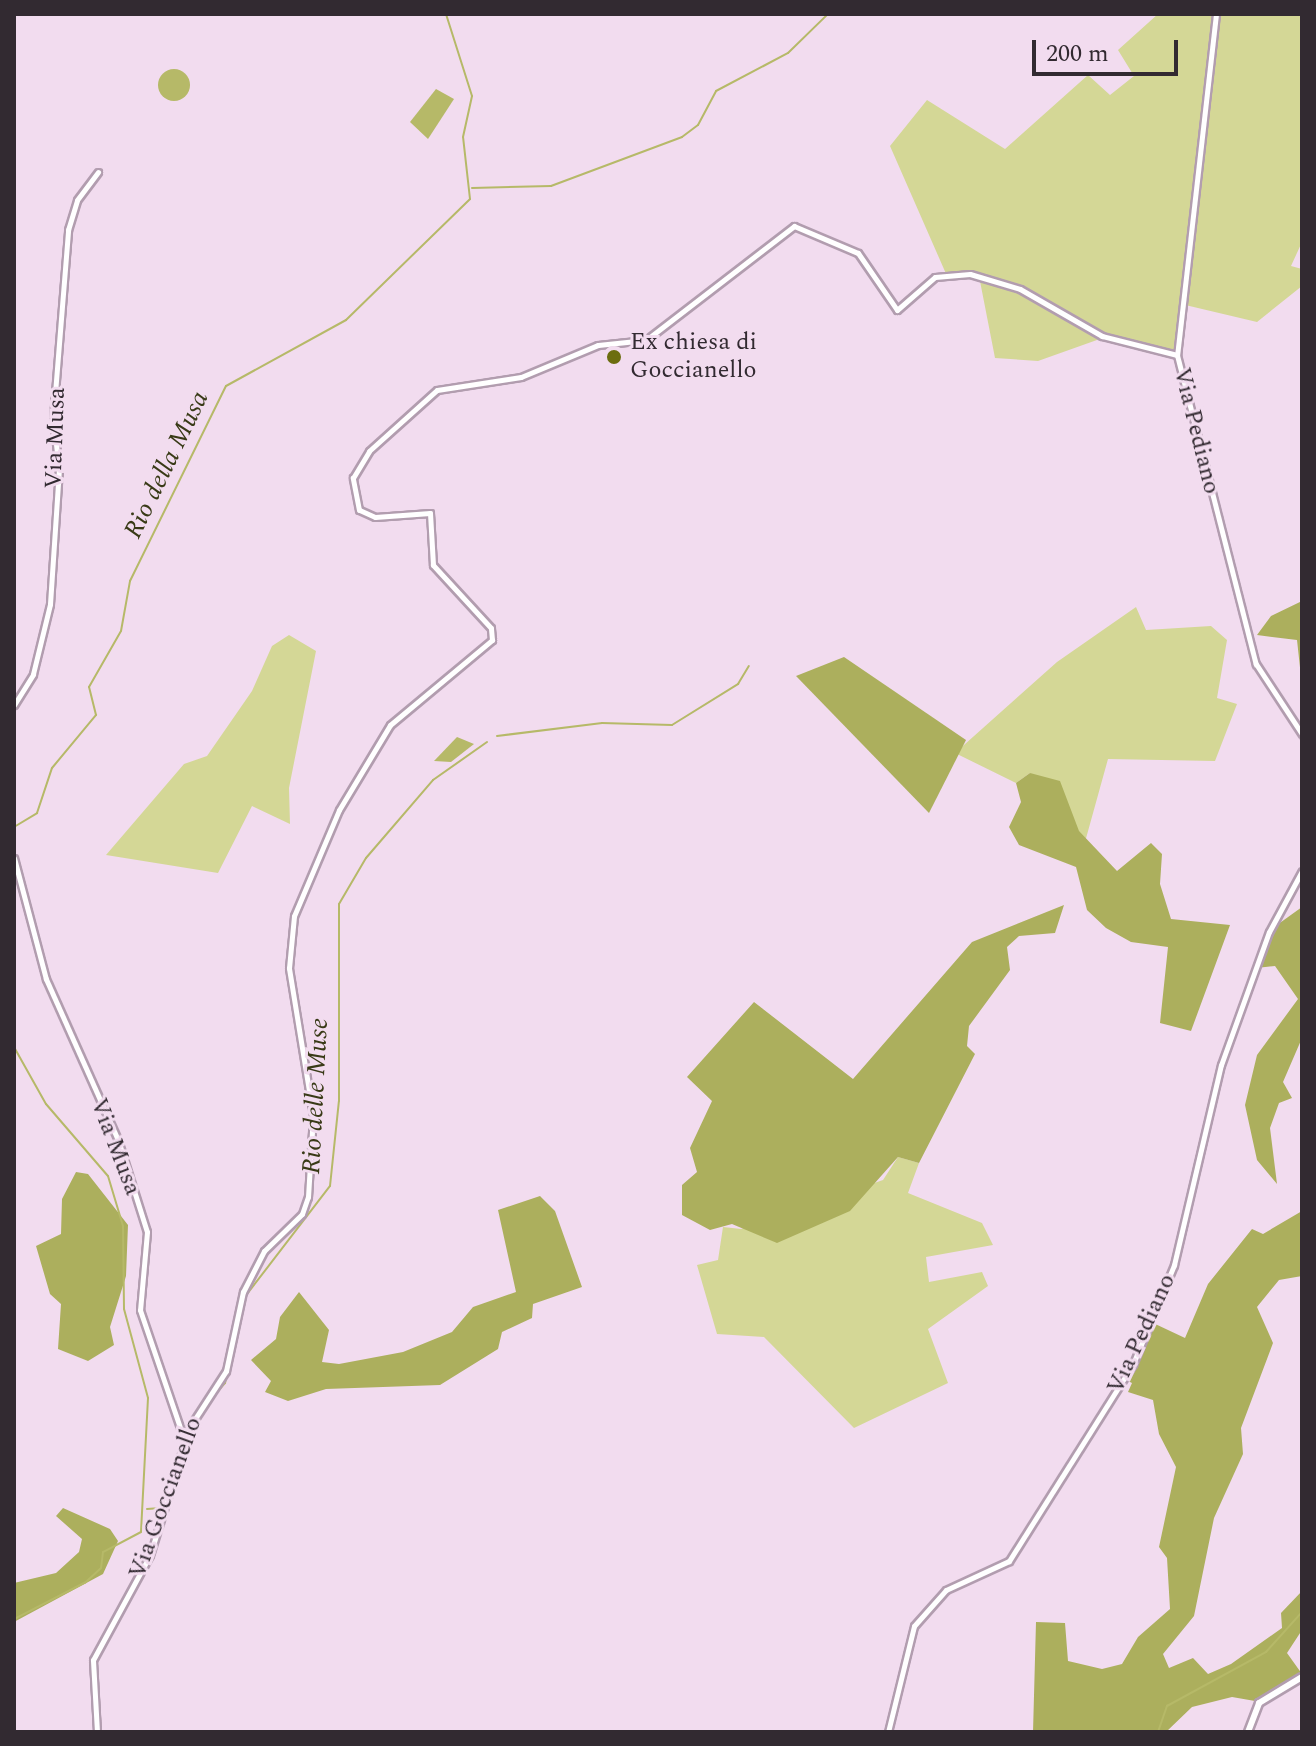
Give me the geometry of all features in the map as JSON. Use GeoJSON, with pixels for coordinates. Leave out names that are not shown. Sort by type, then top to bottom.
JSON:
{"type":"FeatureCollection","features":[{"type":"Feature","properties":{"kind":"street","name":"Via Pediano"},"geometry":{"type":"LineString","coordinates":[[1216,14],[1177,355],[1256,664],[1302,734]]}},
{"type":"Feature","properties":{"kind":"street","name":"Via Musa"},"geometry":{"type":"LineString","coordinates":[[14,705],[33,674],[50,604],[59,470],[53,418],[68,230],[77,200],[98,172]]}},
{"type":"Feature","properties":{"kind":"street","name":"Via Goccianello"},"geometry":{"type":"LineString","coordinates":[[97,1732],[92,1666],[150,1555],[184,1440],[226,1371],[233,1317],[254,1269],[308,1197],[311,1093],[289,968],[297,907],[339,810],[390,725],[492,640],[491,628],[433,565],[430,513],[366,516],[354,502],[353,478],[382,437],[437,390],[521,377],[598,345],[646,340],[794,226],[858,253],[897,310],[935,277],[970,274],[1020,289],[1102,336],[1177,355]]}},
{"type":"Feature","properties":{"kind":"street","name":"Via Musa"},"geometry":{"type":"LineString","coordinates":[[14,858],[46,979],[118,1140],[147,1232],[140,1310],[184,1440]]}},
{"type":"Feature","properties":{"kind":"street","name":"Via Pediano"},"geometry":{"type":"LineString","coordinates":[[888,1732],[914,1626],[946,1590],[1009,1561],[1133,1364],[1174,1265],[1229,1042],[1269,932],[1302,871]]}},
{"type":"Feature","properties":{"kind":"street"},"geometry":{"type":"LineString","coordinates":[[1248,1732],[1259,1703],[1302,1677]]}},
{"type":"Feature","properties":{"kind":"shaded area"},"geometry":{"type":"Polygon","coordinates":[[[1158,14],[1302,14],[1302,242],[1291,266],[1302,269],[1302,286],[1257,322],[1181,304],[1177,354],[1111,335],[1038,361],[995,358],[979,276],[947,276],[890,146],[927,100],[1005,149],[1088,75],[1110,95],[1134,76],[1118,50],[1158,14]]]}},
{"type":"Feature","properties":{"kind":"shaded area"},"geometry":{"type":"Polygon","coordinates":[[[174,69],[185,74],[190,85],[185,96],[174,101],[163,96],[158,85],[163,74],[174,69]]]}},
{"type":"Feature","properties":{"kind":"shaded area"},"geometry":{"type":"Polygon","coordinates":[[[436,89],[454,99],[428,139],[410,122],[436,89]]]}},
{"type":"Feature","properties":{"kind":"shaded area"},"geometry":{"type":"Polygon","coordinates":[[[1302,601],[1302,686],[1297,640],[1257,635],[1271,616],[1302,601]]]}},
{"type":"Feature","properties":{"kind":"shaded area"},"geometry":{"type":"Polygon","coordinates":[[[1136,607],[1146,630],[1211,626],[1227,640],[1217,698],[1237,704],[1215,761],[1108,759],[1085,842],[1030,773],[1016,783],[955,753],[1057,662],[1136,607]]]}},
{"type":"Feature","properties":{"kind":"shaded area"},"geometry":{"type":"Polygon","coordinates":[[[289,635],[316,651],[289,788],[290,824],[252,806],[218,873],[106,855],[184,764],[207,756],[252,691],[272,646],[289,635]]]}},
{"type":"Feature","properties":{"kind":"shaded area"},"geometry":{"type":"Polygon","coordinates":[[[844,657],[966,740],[929,813],[796,676],[844,657]]]}},
{"type":"Feature","properties":{"kind":"shaded area"},"geometry":{"type":"Polygon","coordinates":[[[457,737],[474,744],[451,762],[434,761],[457,737]]]}},
{"type":"Feature","properties":{"kind":"shaded area"},"geometry":{"type":"Polygon","coordinates":[[[1030,773],[1060,781],[1079,831],[1117,871],[1151,843],[1162,854],[1160,884],[1171,919],[1230,925],[1191,1031],[1160,1023],[1168,947],[1131,942],[1106,928],[1087,910],[1076,867],[1019,845],[1009,827],[1021,802],[1016,783],[1030,773]]]}},
{"type":"Feature","properties":{"kind":"shaded area"},"geometry":{"type":"Polygon","coordinates":[[[1064,905],[1055,933],[1019,936],[1007,947],[1010,970],[969,1026],[967,1046],[975,1054],[919,1163],[898,1157],[850,1211],[777,1243],[732,1224],[710,1230],[682,1215],[682,1185],[697,1172],[690,1148],[712,1101],[687,1077],[754,1002],[853,1079],[972,942],[1064,905]]]}},
{"type":"Feature","properties":{"kind":"shaded area"},"geometry":{"type":"Polygon","coordinates":[[[1302,907],[1302,1038],[1283,1082],[1292,1098],[1279,1103],[1270,1128],[1277,1184],[1257,1160],[1245,1105],[1257,1055],[1298,999],[1275,966],[1256,968],[1270,930],[1302,907]]]}},
{"type":"Feature","properties":{"kind":"shaded area"},"geometry":{"type":"Polygon","coordinates":[[[898,1157],[919,1163],[908,1193],[982,1223],[993,1245],[926,1257],[929,1282],[982,1272],[988,1286],[928,1329],[948,1383],[854,1428],[764,1337],[717,1334],[697,1265],[718,1260],[723,1227],[741,1229],[883,1180],[898,1157]]]}},
{"type":"Feature","properties":{"kind":"shaded area"},"geometry":{"type":"Polygon","coordinates":[[[76,1172],[88,1174],[128,1225],[126,1276],[110,1327],[114,1345],[88,1361],[58,1349],[61,1304],[50,1294],[36,1246],[61,1234],[62,1199],[76,1172]]]}},
{"type":"Feature","properties":{"kind":"shaded area"},"geometry":{"type":"Polygon","coordinates":[[[540,1196],[555,1211],[582,1287],[533,1304],[532,1318],[502,1332],[498,1349],[440,1385],[326,1389],[288,1401],[265,1392],[271,1381],[251,1360],[276,1339],[280,1317],[299,1292],[329,1330],[322,1362],[339,1364],[403,1352],[452,1332],[473,1307],[516,1292],[498,1210],[540,1196]]]}},
{"type":"Feature","properties":{"kind":"shaded area"},"geometry":{"type":"Polygon","coordinates":[[[1302,1211],[1302,1276],[1279,1280],[1257,1307],[1273,1343],[1241,1428],[1243,1454],[1214,1518],[1194,1616],[1163,1654],[1169,1668],[1193,1658],[1208,1674],[1231,1664],[1282,1628],[1281,1613],[1302,1591],[1302,1630],[1287,1653],[1302,1674],[1255,1701],[1232,1697],[1192,1707],[1166,1732],[1033,1732],[1036,1622],[1065,1623],[1068,1661],[1102,1669],[1122,1664],[1138,1637],[1170,1609],[1167,1558],[1159,1547],[1176,1467],[1159,1434],[1153,1400],[1128,1392],[1132,1383],[1124,1379],[1151,1322],[1185,1338],[1208,1284],[1252,1229],[1263,1234],[1302,1211]]]}},
{"type":"Feature","properties":{"kind":"shaded area"},"geometry":{"type":"Polygon","coordinates":[[[63,1508],[110,1529],[118,1541],[103,1574],[14,1622],[14,1583],[56,1573],[79,1552],[82,1539],[56,1516],[63,1508]]]}},
{"type":"Feature","properties":{"kind":"waterway","name":"Rio della Musa"},"geometry":{"type":"LineString","coordinates":[[14,827],[37,813],[52,768],[96,715],[89,687],[121,631],[130,581],[226,386],[346,320],[470,199],[463,137],[472,96],[446,14]]}},
{"type":"Feature","properties":{"kind":"waterway"},"geometry":{"type":"LineString","coordinates":[[472,188],[551,186],[682,137],[698,125],[716,91],[788,53],[828,14]]}},
{"type":"Feature","properties":{"kind":"waterway","name":"Rio delle Muse"},"geometry":{"type":"LineString","coordinates":[[497,736],[602,723],[672,725],[738,684],[749,666]]}},
{"type":"Feature","properties":{"kind":"waterway","name":"Rio delle Muse"},"geometry":{"type":"LineString","coordinates":[[244,1298],[330,1186],[339,1101],[339,904],[366,858],[433,780],[487,742]]}},
{"type":"Feature","properties":{"kind":"waterway","name":"Rio della Musa"},"geometry":{"type":"LineString","coordinates":[[14,1047],[46,1104],[108,1176],[123,1226],[124,1309],[148,1398],[141,1532],[103,1552],[101,1568],[86,1582],[14,1619]]}},
{"type":"Feature","properties":{"kind":"waterway","name":"Rio delle Muse"},"geometry":{"type":"LineString","coordinates":[[212,1398],[225,1383],[232,1354]]}},
{"type":"Feature","properties":{"kind":"waterway","name":"Rio delle Muse"},"geometry":{"type":"LineString","coordinates":[[167,1510],[195,1423]]}},
{"type":"Feature","properties":{"kind":"waterway","name":"Rio delle Muse"},"geometry":{"type":"LineString","coordinates":[[147,1509],[161,1508]]}},
{"type":"Feature","properties":{"kind":"waterway"},"geometry":{"type":"LineString","coordinates":[[1158,1732],[1167,1706],[1266,1652],[1302,1612]]}},
{"type":"Feature","properties":{"kind":"place","name":"Ex chiesa di Goccianello"},"geometry":{"type":"Point","coordinates":[614,357]}}]}
